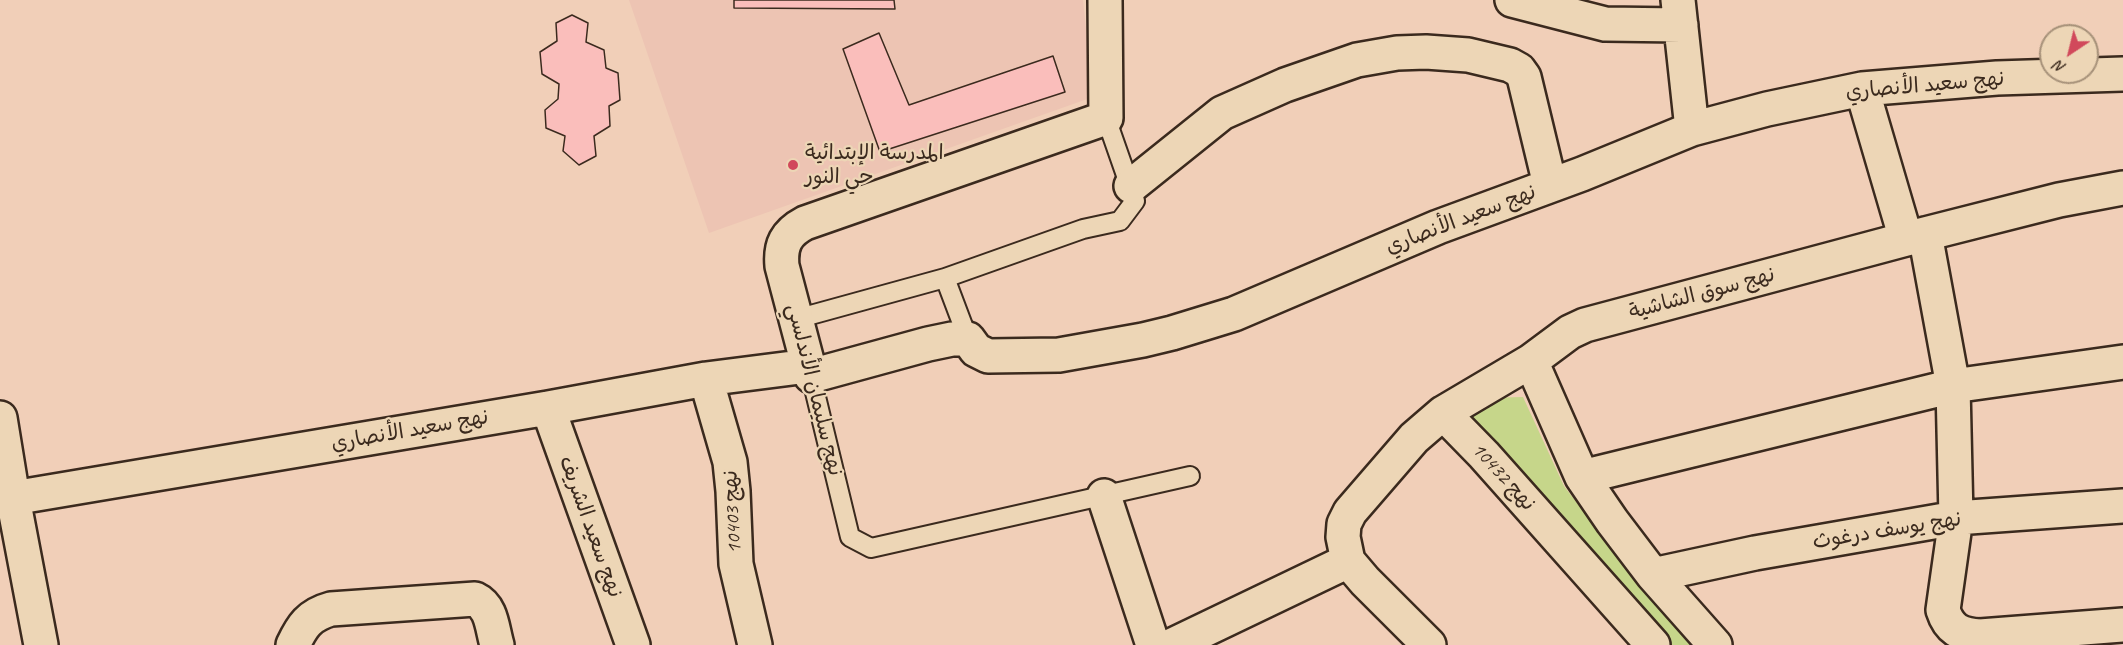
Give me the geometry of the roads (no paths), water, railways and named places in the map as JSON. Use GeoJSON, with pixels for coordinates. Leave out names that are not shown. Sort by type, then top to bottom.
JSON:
{"type":"FeatureCollection","features":[{"type":"Feature","properties":{"kind":"street"},"geometry":{"type":"LineString","coordinates":[[1105,0],[1106,118]]}},
{"type":"Feature","properties":{"kind":"street"},"geometry":{"type":"LineString","coordinates":[[1512,0],[1605,24],[1680,12],[1692,129]]}},
{"type":"Feature","properties":{"kind":"street"},"geometry":{"type":"LineString","coordinates":[[1131,186],[1222,113],[1285,85],[1357,60],[1397,53],[1426,52],[1468,55],[1494,60],[1519,70],[1524,77],[1550,185]]}},
{"type":"Feature","properties":{"kind":"street","name":"نهج سعيد الأنصاري"},"geometry":{"type":"LineString","coordinates":[[12,498],[548,408],[705,379],[809,371],[952,339],[968,339],[981,353],[997,356],[1059,355],[1162,335],[1234,314],[1438,227],[1692,129],[1767,109],[1862,88],[1997,78],[2123,74]]}},
{"type":"Feature","properties":{"kind":"street"},"geometry":{"type":"LineString","coordinates":[[1862,88],[1916,236],[1953,386],[1956,518],[1942,610],[1946,621],[1956,631],[1966,636],[2123,625]]}},
{"type":"Feature","properties":{"kind":"street","name":"نهج سليمان الأندلسي"},"geometry":{"type":"LineString","coordinates":[[809,371],[780,253],[784,240],[793,230],[1106,118]]}},
{"type":"Feature","properties":{"kind":"street","name":"نهج سوق الشاشية"},"geometry":{"type":"LineString","coordinates":[[1443,413],[1531,361],[1570,332],[1585,325],[1916,236],[2059,200],[2123,188]]}},
{"type":"Feature","properties":{"kind":"street"},"geometry":{"type":"LineString","coordinates":[[1531,361],[1582,477],[1653,575],[1715,645]]}},
{"type":"Feature","properties":{"kind":"street"},"geometry":{"type":"LineString","coordinates":[[1582,477],[1953,386],[2123,362]]}},
{"type":"Feature","properties":{"kind":"street","name":"نهج 10403"},"geometry":{"type":"LineString","coordinates":[[705,379],[730,462],[734,491],[736,564],[755,645]]}},
{"type":"Feature","properties":{"kind":"street","name":"نهج سعيد الشريف"},"geometry":{"type":"LineString","coordinates":[[548,408],[633,645]]}},
{"type":"Feature","properties":{"kind":"street"},"geometry":{"type":"LineString","coordinates":[[1429,645],[1348,561],[1343,537],[1344,524],[1350,512],[1414,438],[1443,413]]}},
{"type":"Feature","properties":{"kind":"street","name":"نهج 10432"},"geometry":{"type":"LineString","coordinates":[[1443,413],[1484,455],[1653,645]]}},
{"type":"Feature","properties":{"kind":"street"},"geometry":{"type":"LineString","coordinates":[[0,418],[12,498],[41,645]]}},
{"type":"Feature","properties":{"kind":"street"},"geometry":{"type":"LineString","coordinates":[[1104,496],[1153,645]]}},
{"type":"Feature","properties":{"kind":"street","name":"نهج يوسف درغوث"},"geometry":{"type":"LineString","coordinates":[[1653,575],[1755,553],[1956,518],[2123,506]]}},
{"type":"Feature","properties":{"kind":"street"},"geometry":{"type":"LineString","coordinates":[[1173,645],[1348,561]]}},
{"type":"Feature","properties":{"kind":"street"},"geometry":{"type":"LineString","coordinates":[[293,645],[311,618],[331,609],[475,599],[483,603],[487,609],[496,645]]}},
{"type":"Feature","properties":{"kind":"lane"},"geometry":{"type":"LineString","coordinates":[[796,319],[945,278],[1083,229],[1120,221],[1135,201],[1106,118]]}},
{"type":"Feature","properties":{"kind":"lane"},"geometry":{"type":"LineString","coordinates":[[945,278],[968,339]]}},
{"type":"Feature","properties":{"kind":"lane","name":"نهج سليمان الأندلسي"},"geometry":{"type":"LineString","coordinates":[[809,371],[850,537],[871,548],[1190,476]]}},
{"type":"Feature","properties":{"kind":"place","name":"المدرسة الإبتدائية حي النور"},"geometry":{"type":"Point","coordinates":[793,165]}}]}
